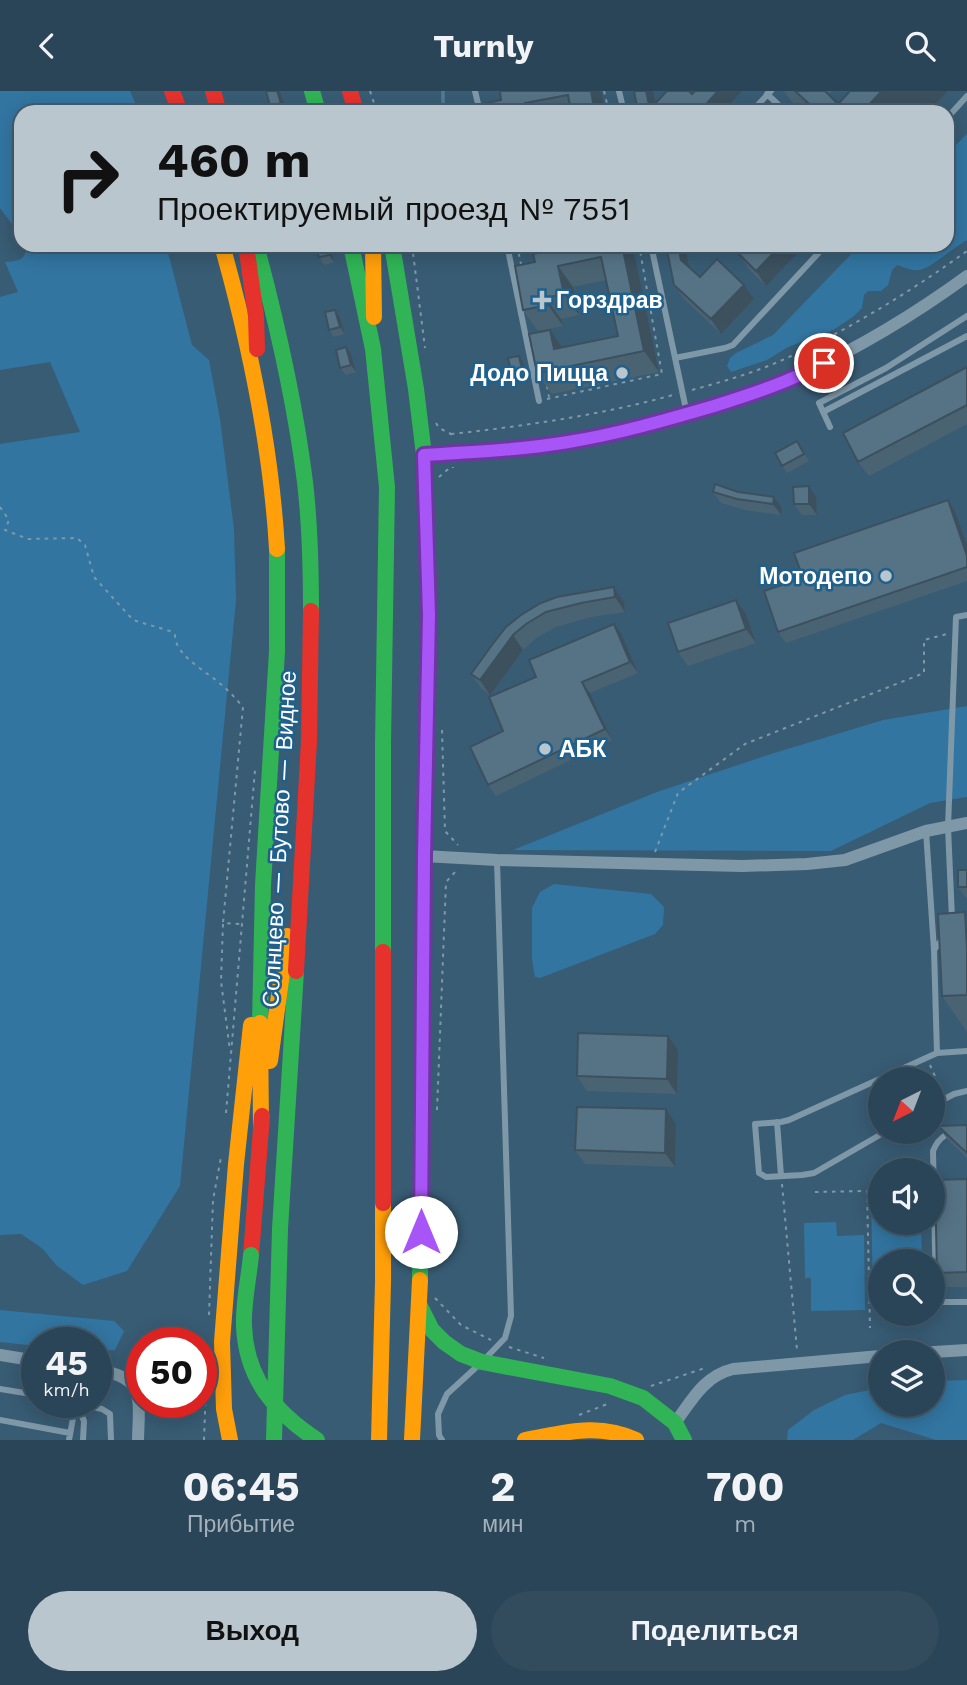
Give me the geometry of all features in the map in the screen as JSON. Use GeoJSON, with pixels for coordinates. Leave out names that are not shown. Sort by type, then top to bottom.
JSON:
{"type":"FeatureCollection","features":[{"type":"Feature","properties":{"kind":"main road"},"geometry":{"type":"LineString","coordinates":[[224,252],[237,296],[259,400],[270,472],[277,556],[277,649],[261,933],[236,1164],[222,1342],[224,1409],[230,1440]]}},
{"type":"Feature","properties":{"kind":"main road"},"geometry":{"type":"LineString","coordinates":[[247,252],[256,316],[259,400]]}},
{"type":"Feature","properties":{"kind":"main road","name":"Солнцево — Бутово — Видное"},"geometry":{"type":"LineString","coordinates":[[258,252],[291,394],[307,514],[313,635],[306,800],[280,1230],[274,1440]]}},
{"type":"Feature","properties":{"kind":"main road"},"geometry":{"type":"LineString","coordinates":[[352,252],[373,349],[387,487],[383,744],[383,1282],[379,1440]]}},
{"type":"Feature","properties":{"kind":"main road"},"geometry":{"type":"LineString","coordinates":[[373,252],[373,349]]}},
{"type":"Feature","properties":{"kind":"main road"},"geometry":{"type":"LineString","coordinates":[[393,252],[424,455],[429,615],[420,1306],[412,1440]]}},
{"type":"Feature","properties":{"kind":"main road"},"geometry":{"type":"LineString","coordinates":[[306,800],[261,1127],[244,1327],[250,1359],[261,1385],[275,1407],[317,1440]]}},
{"type":"Feature","properties":{"kind":"main road"},"geometry":{"type":"LineString","coordinates":[[261,933],[261,1127]]}},
{"type":"Feature","properties":{"kind":"main road"},"geometry":{"type":"LineString","coordinates":[[420,1306],[432,1330],[461,1354],[482,1362],[610,1386],[643,1398],[675,1423],[684,1440]]}},
{"type":"Feature","properties":{"kind":"main road"},"geometry":{"type":"LineString","coordinates":[[525,1440],[584,1430],[605,1430],[636,1440]]}},
{"type":"Feature","properties":{"kind":"street"},"geometry":{"type":"LineString","coordinates":[[424,455],[506,450],[568,442],[628,430],[763,390],[802,375],[894,325],[967,277]]}},
{"type":"Feature","properties":{"kind":"street"},"geometry":{"type":"LineString","coordinates":[[424,856],[742,866],[827,863],[865,853],[926,831],[967,823]]}},
{"type":"Feature","properties":{"kind":"street"},"geometry":{"type":"LineString","coordinates":[[945,1351],[967,1350]]}},
{"type":"Feature","properties":{"kind":"street"},"geometry":{"type":"LineString","coordinates":[[0,1355],[21,1358]]}},
{"type":"Feature","properties":{"kind":"street"},"geometry":{"type":"LineString","coordinates":[[675,1423],[702,1386],[722,1372],[868,1357]]}},
{"type":"Feature","properties":{"kind":"street"},"geometry":{"type":"LineString","coordinates":[[112,1373],[127,1379],[134,1387],[139,1401],[138,1440]]}},
{"type":"Feature","properties":{"kind":"lane"},"geometry":{"type":"LineString","coordinates":[[954,110],[967,96]]}},
{"type":"Feature","properties":{"kind":"lane"},"geometry":{"type":"LineString","coordinates":[[508,252],[539,401]]}},
{"type":"Feature","properties":{"kind":"lane"},"geometry":{"type":"LineString","coordinates":[[653,252],[687,414]]}},
{"type":"Feature","properties":{"kind":"lane"},"geometry":{"type":"LineString","coordinates":[[675,358],[733,345],[820,252]]}},
{"type":"Feature","properties":{"kind":"lane"},"geometry":{"type":"LineString","coordinates":[[512,269],[522,267]]}},
{"type":"Feature","properties":{"kind":"lane"},"geometry":{"type":"LineString","coordinates":[[830,427],[818,404],[886,368],[967,316]]}},
{"type":"Feature","properties":{"kind":"lane"},"geometry":{"type":"LineString","coordinates":[[823,412],[967,336]]}},
{"type":"Feature","properties":{"kind":"lane"},"geometry":{"type":"LineString","coordinates":[[933,950],[950,929],[953,871],[948,827],[956,617],[967,615]]}},
{"type":"Feature","properties":{"kind":"lane"},"geometry":{"type":"LineString","coordinates":[[926,831],[937,1053]]}},
{"type":"Feature","properties":{"kind":"lane"},"geometry":{"type":"LineString","coordinates":[[442,1440],[439,1435],[438,1414],[447,1394],[505,1338],[511,1316],[497,860]]}},
{"type":"Feature","properties":{"kind":"lane"},"geometry":{"type":"LineString","coordinates":[[933,950],[945,950]]}},
{"type":"Feature","properties":{"kind":"lane"},"geometry":{"type":"LineString","coordinates":[[868,1142],[814,1173],[766,1177],[759,1173],[755,1124],[789,1119],[937,1053],[967,1051]]}},
{"type":"Feature","properties":{"kind":"lane"},"geometry":{"type":"LineString","coordinates":[[945,1098],[967,1091]]}},
{"type":"Feature","properties":{"kind":"lane"},"geometry":{"type":"LineString","coordinates":[[777,1122],[781,1176]]}},
{"type":"Feature","properties":{"kind":"lane"},"geometry":{"type":"LineString","coordinates":[[967,1129],[941,1137],[933,1151],[936,1297],[941,1302],[967,1302]]}},
{"type":"Feature","properties":{"kind":"lane"},"geometry":{"type":"LineString","coordinates":[[0,1389],[21,1392]]}},
{"type":"Feature","properties":{"kind":"lane"},"geometry":{"type":"LineString","coordinates":[[0,1420],[69,1437],[72,1418]]}},
{"type":"Feature","properties":{"kind":"lane"},"geometry":{"type":"LineString","coordinates":[[82,1418],[83,1440]]}},
{"type":"Feature","properties":{"kind":"lane"},"geometry":{"type":"LineString","coordinates":[[110,1418],[111,1440]]}},
{"type":"Feature","properties":{"kind":"path"},"geometry":{"type":"LineString","coordinates":[[370,91],[376,105]]}},
{"type":"Feature","properties":{"kind":"path"},"geometry":{"type":"LineString","coordinates":[[451,434],[523,426],[626,408],[728,380],[777,362],[831,336],[924,282],[967,251]]}},
{"type":"Feature","properties":{"kind":"path"},"geometry":{"type":"LineString","coordinates":[[518,252],[522,267]]}},
{"type":"Feature","properties":{"kind":"path"},"geometry":{"type":"LineString","coordinates":[[539,401],[662,374],[640,252]]}},
{"type":"Feature","properties":{"kind":"path"},"geometry":{"type":"LineString","coordinates":[[547,385],[549,398]]}},
{"type":"Feature","properties":{"kind":"path"},"geometry":{"type":"LineString","coordinates":[[0,507],[9,520],[5,530],[28,539],[77,538],[85,545],[94,577],[133,619],[170,631],[175,635],[175,642],[191,661],[223,686],[243,707],[223,923],[221,981],[231,1055]]}},
{"type":"Feature","properties":{"kind":"path"},"geometry":{"type":"LineString","coordinates":[[650,864],[678,793],[745,744],[924,673],[924,640],[956,631]]}},
{"type":"Feature","properties":{"kind":"path"},"geometry":{"type":"LineString","coordinates":[[225,1123],[255,767]]}},
{"type":"Feature","properties":{"kind":"path"},"geometry":{"type":"LineString","coordinates":[[437,1114],[446,882],[460,866]]}},
{"type":"Feature","properties":{"kind":"path"},"geometry":{"type":"LineString","coordinates":[[223,923],[241,924]]}},
{"type":"Feature","properties":{"kind":"path"},"geometry":{"type":"LineString","coordinates":[[927,1058],[931,1067]]}},
{"type":"Feature","properties":{"kind":"path"},"geometry":{"type":"LineString","coordinates":[[213,1200],[223,1150]]}},
{"type":"Feature","properties":{"kind":"path"},"geometry":{"type":"LineString","coordinates":[[781,1176],[799,1363]]}},
{"type":"Feature","properties":{"kind":"path"},"geometry":{"type":"LineString","coordinates":[[815,1192],[867,1191],[870,1328]]}},
{"type":"Feature","properties":{"kind":"path"},"geometry":{"type":"LineString","coordinates":[[429,1292],[460,1325],[499,1344],[551,1360]]}},
{"type":"Feature","properties":{"kind":"shaded area"},"geometry":{"type":"Polygon","coordinates":[[[0,91],[130,91],[136,105],[14,105],[14,227],[0,208],[0,91]]]}},
{"type":"Feature","properties":{"kind":"shaded area"},"geometry":{"type":"Polygon","coordinates":[[[967,134],[967,240],[954,249],[954,147],[967,134]]]}},
{"type":"Feature","properties":{"kind":"shaded area"},"geometry":{"type":"Polygon","coordinates":[[[168,252],[192,345],[209,360],[220,419],[234,529],[236,600],[180,1186],[127,1271],[83,1285],[56,1265],[43,1249],[21,1234],[0,1235],[0,444],[80,432],[50,362],[0,370],[0,297],[18,292],[5,262],[17,260],[25,254],[168,252]]]}},
{"type":"Feature","properties":{"kind":"shaded area"},"geometry":{"type":"Polygon","coordinates":[[[853,252],[950,252],[924,269],[913,270],[897,265],[892,270],[888,285],[881,291],[868,291],[864,295],[862,308],[833,330],[788,347],[767,360],[731,372],[727,366],[730,358],[773,335],[853,252]]]}},
{"type":"Feature","properties":{"kind":"shaded area"},"geometry":{"type":"Polygon","coordinates":[[[967,706],[967,797],[930,803],[831,851],[513,850],[657,792],[771,754],[883,720],[967,706]]]}},
{"type":"Feature","properties":{"kind":"shaded area"},"geometry":{"type":"Polygon","coordinates":[[[554,884],[651,894],[664,907],[663,925],[655,934],[540,978],[535,977],[532,960],[532,908],[540,892],[554,884]]]}},
{"type":"Feature","properties":{"kind":"shaded area"},"geometry":{"type":"Polygon","coordinates":[[[836,1222],[837,1236],[864,1235],[865,1310],[811,1311],[811,1278],[805,1278],[804,1223],[836,1222]]]}},
{"type":"Feature","properties":{"kind":"shaded area"},"geometry":{"type":"Polygon","coordinates":[[[872,1235],[921,1235],[922,1249],[872,1249],[872,1235]]]}},
{"type":"Feature","properties":{"kind":"shaded area"},"geometry":{"type":"Polygon","coordinates":[[[0,1310],[114,1321],[124,1331],[115,1350],[112,1350],[112,1327],[21,1327],[21,1344],[0,1342],[0,1310]]]}},
{"type":"Feature","properties":{"kind":"shaded area"},"geometry":{"type":"Polygon","coordinates":[[[967,1380],[967,1440],[936,1440],[881,1423],[853,1440],[787,1440],[788,1430],[814,1410],[845,1395],[868,1390],[868,1417],[945,1417],[945,1381],[967,1380]]]}},
{"type":"Feature","properties":{"kind":"building"},"geometry":{"type":"Polygon","coordinates":[[[266,91],[277,91],[281,103],[270,105],[266,91]]]}},
{"type":"Feature","properties":{"kind":"building"},"geometry":{"type":"Polygon","coordinates":[[[500,91],[591,91],[594,105],[570,105],[568,95],[525,105],[482,105],[501,100],[500,91]]]}},
{"type":"Feature","properties":{"kind":"building"},"geometry":{"type":"Polygon","coordinates":[[[634,91],[646,91],[649,105],[637,105],[634,91]]]}},
{"type":"Feature","properties":{"kind":"building"},"geometry":{"type":"Polygon","coordinates":[[[667,91],[689,91],[692,94],[695,91],[718,91],[705,105],[654,105],[667,91]]]}},
{"type":"Feature","properties":{"kind":"building"},"geometry":{"type":"Polygon","coordinates":[[[795,91],[825,91],[838,104],[850,91],[882,91],[869,105],[810,105],[795,91]]]}},
{"type":"Feature","properties":{"kind":"building"},"geometry":{"type":"Polygon","coordinates":[[[317,252],[328,252],[329,255],[319,257],[317,252]]]}},
{"type":"Feature","properties":{"kind":"building"},"geometry":{"type":"Polygon","coordinates":[[[623,252],[644,351],[537,373],[529,334],[550,330],[554,349],[618,336],[601,257],[558,266],[564,294],[546,298],[548,305],[523,310],[515,266],[535,262],[533,254],[623,252]]]}},
{"type":"Feature","properties":{"kind":"building"},"geometry":{"type":"Polygon","coordinates":[[[667,252],[679,252],[681,260],[700,277],[717,259],[744,285],[711,319],[674,285],[667,252]]]}},
{"type":"Feature","properties":{"kind":"building"},"geometry":{"type":"Polygon","coordinates":[[[741,252],[774,252],[756,271],[739,254],[741,252]]]}},
{"type":"Feature","properties":{"kind":"building"},"geometry":{"type":"Polygon","coordinates":[[[335,310],[340,327],[329,330],[325,312],[335,310]]]}},
{"type":"Feature","properties":{"kind":"building"},"geometry":{"type":"Polygon","coordinates":[[[346,347],[351,365],[340,368],[336,350],[346,347]]]}},
{"type":"Feature","properties":{"kind":"building"},"geometry":{"type":"Polygon","coordinates":[[[519,356],[522,369],[511,371],[508,358],[519,356]]]}},
{"type":"Feature","properties":{"kind":"building"},"geometry":{"type":"Polygon","coordinates":[[[967,367],[967,405],[858,462],[843,433],[967,367]]]}},
{"type":"Feature","properties":{"kind":"building"},"geometry":{"type":"Polygon","coordinates":[[[797,441],[804,454],[782,466],[775,453],[797,441]]]}},
{"type":"Feature","properties":{"kind":"building"},"geometry":{"type":"Polygon","coordinates":[[[715,484],[738,492],[774,497],[773,504],[737,499],[713,492],[715,484]]]}},
{"type":"Feature","properties":{"kind":"building"},"geometry":{"type":"Polygon","coordinates":[[[809,486],[809,504],[794,504],[793,487],[809,486]]]}},
{"type":"Feature","properties":{"kind":"building","name":"Мотодепо"},"geometry":{"type":"Polygon","coordinates":[[[948,500],[967,556],[967,567],[778,632],[764,591],[803,578],[794,553],[948,500]]]}},
{"type":"Feature","properties":{"kind":"building"},"geometry":{"type":"Polygon","coordinates":[[[614,587],[615,597],[546,612],[526,624],[513,635],[480,680],[471,674],[506,627],[521,615],[557,597],[614,587]]]}},
{"type":"Feature","properties":{"kind":"building"},"geometry":{"type":"Polygon","coordinates":[[[736,600],[746,629],[678,652],[668,623],[736,600]]]}},
{"type":"Feature","properties":{"kind":"building"},"geometry":{"type":"Polygon","coordinates":[[[614,624],[630,662],[582,682],[605,729],[488,785],[470,747],[503,731],[489,697],[536,677],[529,660],[614,624]]]}},
{"type":"Feature","properties":{"kind":"building"},"geometry":{"type":"Polygon","coordinates":[[[958,870],[967,870],[967,887],[958,887],[958,870]]]}},
{"type":"Feature","properties":{"kind":"building"},"geometry":{"type":"Polygon","coordinates":[[[965,912],[967,995],[942,996],[938,914],[965,912]]]}},
{"type":"Feature","properties":{"kind":"building"},"geometry":{"type":"Polygon","coordinates":[[[578,1033],[668,1036],[667,1079],[577,1076],[578,1033]]]}},
{"type":"Feature","properties":{"kind":"building"},"geometry":{"type":"Polygon","coordinates":[[[577,1107],[666,1109],[665,1153],[575,1150],[577,1107]]]}},
{"type":"Feature","properties":{"kind":"building"},"geometry":{"type":"Polygon","coordinates":[[[967,1125],[967,1153],[945,1133],[945,1126],[967,1125]]]}},
{"type":"Feature","properties":{"kind":"building"},"geometry":{"type":"Polygon","coordinates":[[[967,1179],[967,1272],[945,1273],[945,1249],[936,1249],[936,1235],[945,1235],[945,1180],[967,1179]]]}},
{"type":"Feature","properties":{"kind":"waterway"},"geometry":{"type":"LineString","coordinates":[[443,91],[443,105]]}},
{"type":"Feature","properties":{"kind":"traffic: fast"},"geometry":{"type":"LineString","coordinates":[[312,91],[316,105]]}},
{"type":"Feature","properties":{"kind":"traffic: fast"},"geometry":{"type":"LineString","coordinates":[[258,252],[285,363],[301,452],[307,498],[311,611]]}},
{"type":"Feature","properties":{"kind":"traffic: fast"},"geometry":{"type":"LineString","coordinates":[[352,252],[373,349],[387,487],[383,952]]}},
{"type":"Feature","properties":{"kind":"traffic: fast"},"geometry":{"type":"LineString","coordinates":[[393,252],[424,455],[427,560]]}},
{"type":"Feature","properties":{"kind":"traffic: fast"},"geometry":{"type":"LineString","coordinates":[[260,1023],[263,885],[277,651],[277,549]]}},
{"type":"Feature","properties":{"kind":"traffic: fast"},"geometry":{"type":"LineString","coordinates":[[420,1280],[425,778]]}},
{"type":"Feature","properties":{"kind":"traffic: fast"},"geometry":{"type":"LineString","coordinates":[[274,1440],[280,1229],[296,971]]}},
{"type":"Feature","properties":{"kind":"traffic: fast"},"geometry":{"type":"LineString","coordinates":[[251,1255],[244,1317],[250,1362],[257,1378],[276,1406],[317,1440]]}},
{"type":"Feature","properties":{"kind":"traffic: fast"},"geometry":{"type":"LineString","coordinates":[[420,1306],[432,1330],[461,1354],[482,1362],[610,1386],[643,1398],[675,1423],[684,1440]]}},
{"type":"Feature","properties":{"kind":"traffic: slow"},"geometry":{"type":"LineString","coordinates":[[224,252],[258,395],[270,472],[277,549]]}},
{"type":"Feature","properties":{"kind":"traffic: slow"},"geometry":{"type":"LineString","coordinates":[[373,252],[374,317]]}},
{"type":"Feature","properties":{"kind":"traffic: slow"},"geometry":{"type":"LineString","coordinates":[[270,1061],[287,936]]}},
{"type":"Feature","properties":{"kind":"traffic: slow"},"geometry":{"type":"LineString","coordinates":[[260,1023],[261,1127]]}},
{"type":"Feature","properties":{"kind":"traffic: slow"},"geometry":{"type":"LineString","coordinates":[[230,1440],[224,1409],[222,1342],[236,1164],[251,1025]]}},
{"type":"Feature","properties":{"kind":"traffic: slow"},"geometry":{"type":"LineString","coordinates":[[379,1440],[383,1203]]}},
{"type":"Feature","properties":{"kind":"traffic: slow"},"geometry":{"type":"LineString","coordinates":[[412,1440],[420,1280]]}},
{"type":"Feature","properties":{"kind":"traffic: slow"},"geometry":{"type":"LineString","coordinates":[[525,1440],[594,1430],[608,1431],[636,1440]]}},
{"type":"Feature","properties":{"kind":"traffic: jam"},"geometry":{"type":"LineString","coordinates":[[172,91],[177,105]]}},
{"type":"Feature","properties":{"kind":"traffic: jam"},"geometry":{"type":"LineString","coordinates":[[213,91],[217,105]]}},
{"type":"Feature","properties":{"kind":"traffic: jam"},"geometry":{"type":"LineString","coordinates":[[350,91],[354,105]]}},
{"type":"Feature","properties":{"kind":"traffic: jam"},"geometry":{"type":"LineString","coordinates":[[247,252],[256,316],[257,349]]}},
{"type":"Feature","properties":{"kind":"traffic: jam"},"geometry":{"type":"LineString","coordinates":[[425,778],[429,615],[427,560]]}},
{"type":"Feature","properties":{"kind":"traffic: jam"},"geometry":{"type":"LineString","coordinates":[[296,971],[309,741],[311,611]]}},
{"type":"Feature","properties":{"kind":"traffic: jam"},"geometry":{"type":"LineString","coordinates":[[383,952],[383,1203]]}},
{"type":"Feature","properties":{"kind":"traffic: jam"},"geometry":{"type":"LineString","coordinates":[[251,1255],[262,1116]]}},
{"type":"Feature","properties":{"kind":"place","name":"Горздрав"},"geometry":{"type":"Point","coordinates":[542,300]}},
{"type":"Feature","properties":{"kind":"place","name":"Додо Пицца"},"geometry":{"type":"Point","coordinates":[622,373]}},
{"type":"Feature","properties":{"kind":"place","name":"Мотодепо"},"geometry":{"type":"Point","coordinates":[886,576]}},
{"type":"Feature","properties":{"kind":"place","name":"АБК"},"geometry":{"type":"Point","coordinates":[545,749]}},
{"type":"Feature","properties":{"kind":"route"},"geometry":{"type":"LineString","coordinates":[[421,1232],[429,615],[424,455],[529,447],[628,430],[763,390],[824,363]]}}]}
